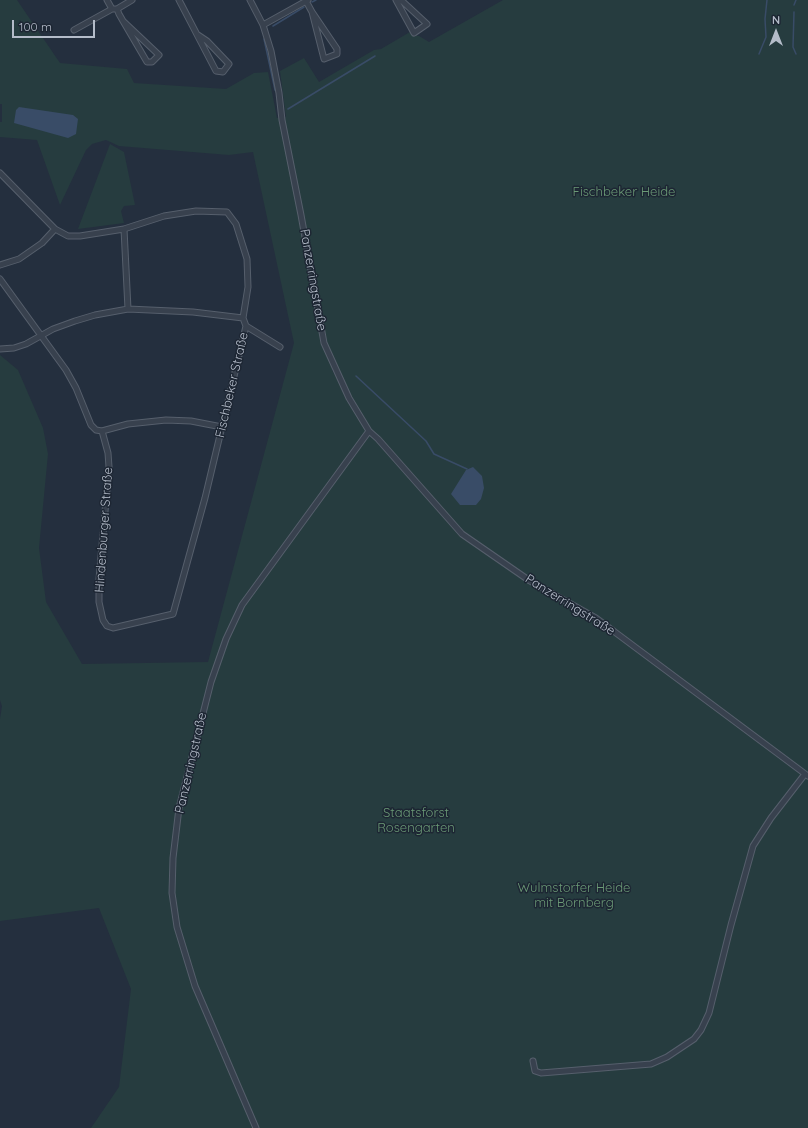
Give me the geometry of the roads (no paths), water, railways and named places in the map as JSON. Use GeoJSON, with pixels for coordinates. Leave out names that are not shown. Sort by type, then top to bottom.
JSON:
{"type":"FeatureCollection","features":[{"type":"Feature","properties":{"kind":"street"},"geometry":{"type":"LineString","coordinates":[[107,0],[124,21],[147,62],[152,62],[159,55],[124,21]]}},
{"type":"Feature","properties":{"kind":"street"},"geometry":{"type":"LineString","coordinates":[[74,30],[132,0]]}},
{"type":"Feature","properties":{"kind":"street"},"geometry":{"type":"LineString","coordinates":[[179,0],[216,71],[222,72],[229,64],[207,40],[198,35]]}},
{"type":"Feature","properties":{"kind":"street","name":"Panzerringstraße"},"geometry":{"type":"LineString","coordinates":[[250,0],[263,25],[274,64],[282,120],[324,343],[349,398],[369,431],[378,439],[462,534],[530,581],[596,618],[807,775]]}},
{"type":"Feature","properties":{"kind":"street"},"geometry":{"type":"LineString","coordinates":[[396,0],[414,33],[427,24],[401,0]]}},
{"type":"Feature","properties":{"kind":"street"},"geometry":{"type":"LineString","coordinates":[[263,25],[307,1],[312,12],[337,49],[337,54],[324,59],[312,12]]}},
{"type":"Feature","properties":{"kind":"street"},"geometry":{"type":"LineString","coordinates":[[0,173],[55,229],[68,236],[80,236],[124,229],[128,309]]}},
{"type":"Feature","properties":{"kind":"street","name":"Fischbeker Straße"},"geometry":{"type":"LineString","coordinates":[[124,229],[177,213],[196,211],[227,212],[236,224],[247,258],[248,287],[243,318],[246,326],[205,498],[173,614]]}},
{"type":"Feature","properties":{"kind":"street"},"geometry":{"type":"LineString","coordinates":[[0,265],[19,258],[42,243],[55,229]]}},
{"type":"Feature","properties":{"kind":"street"},"geometry":{"type":"LineString","coordinates":[[0,279],[49,345],[76,388],[91,425],[96,430],[102,432],[128,424],[166,420],[191,421],[222,427]]}},
{"type":"Feature","properties":{"kind":"street"},"geometry":{"type":"LineString","coordinates":[[0,349],[14,348],[75,321],[96,315],[128,309],[203,313],[243,318]]}},
{"type":"Feature","properties":{"kind":"street"},"geometry":{"type":"LineString","coordinates":[[246,326],[280,347]]}},
{"type":"Feature","properties":{"kind":"street","name":"Panzerringstraße"},"geometry":{"type":"LineString","coordinates":[[256,1128],[195,986],[177,927],[172,892],[172,858],[179,808],[211,682],[226,639],[242,605],[369,431]]}},
{"type":"Feature","properties":{"kind":"street","name":"Hindenburger Straße"},"geometry":{"type":"LineString","coordinates":[[102,432],[108,454],[109,467],[99,579],[99,602],[103,620],[107,626],[113,628],[173,614]]}},
{"type":"Feature","properties":{"kind":"street"},"geometry":{"type":"LineString","coordinates":[[533,1061],[535,1071],[541,1073],[651,1064],[667,1057],[694,1039],[701,1030],[709,1013],[753,846],[767,823],[807,775]]}},
{"type":"Feature","properties":{"kind":"water"},"geometry":{"type":"Polygon","coordinates":[[[19,107],[73,115],[78,119],[76,134],[68,138],[14,123],[16,110],[19,107]]]}},
{"type":"Feature","properties":{"kind":"water"},"geometry":{"type":"Polygon","coordinates":[[[473,467],[482,476],[484,488],[481,499],[476,505],[460,505],[451,494],[466,470],[473,467]]]}},
{"type":"Feature","properties":{"kind":"waterway"},"geometry":{"type":"LineString","coordinates":[[312,2],[316,0]]}},
{"type":"Feature","properties":{"kind":"waterway"},"geometry":{"type":"LineString","coordinates":[[759,54],[766,37],[765,19],[767,0]]}},
{"type":"Feature","properties":{"kind":"waterway"},"geometry":{"type":"LineString","coordinates":[[794,5],[796,0]]}},
{"type":"Feature","properties":{"kind":"waterway"},"geometry":{"type":"LineString","coordinates":[[273,26],[304,7]]}},
{"type":"Feature","properties":{"kind":"waterway"},"geometry":{"type":"LineString","coordinates":[[794,12],[793,47],[796,54]]}},
{"type":"Feature","properties":{"kind":"waterway"},"geometry":{"type":"LineString","coordinates":[[264,39],[275,90]]}},
{"type":"Feature","properties":{"kind":"waterway"},"geometry":{"type":"LineString","coordinates":[[288,109],[375,56]]}},
{"type":"Feature","properties":{"kind":"waterway"},"geometry":{"type":"LineString","coordinates":[[356,376],[426,441],[434,454],[467,469]]}},
{"type":"Feature","properties":{"kind":"park label","name":"Fischbeker Heide"},"geometry":{"type":"Point","coordinates":[624,192]}},
{"type":"Feature","properties":{"kind":"park label","name":"Staatsforst Rosengarten"},"geometry":{"type":"Point","coordinates":[416,820]}},
{"type":"Feature","properties":{"kind":"park label","name":"Wulmstorfer Heide mit Bornberg"},"geometry":{"type":"Point","coordinates":[574,896]}}]}
